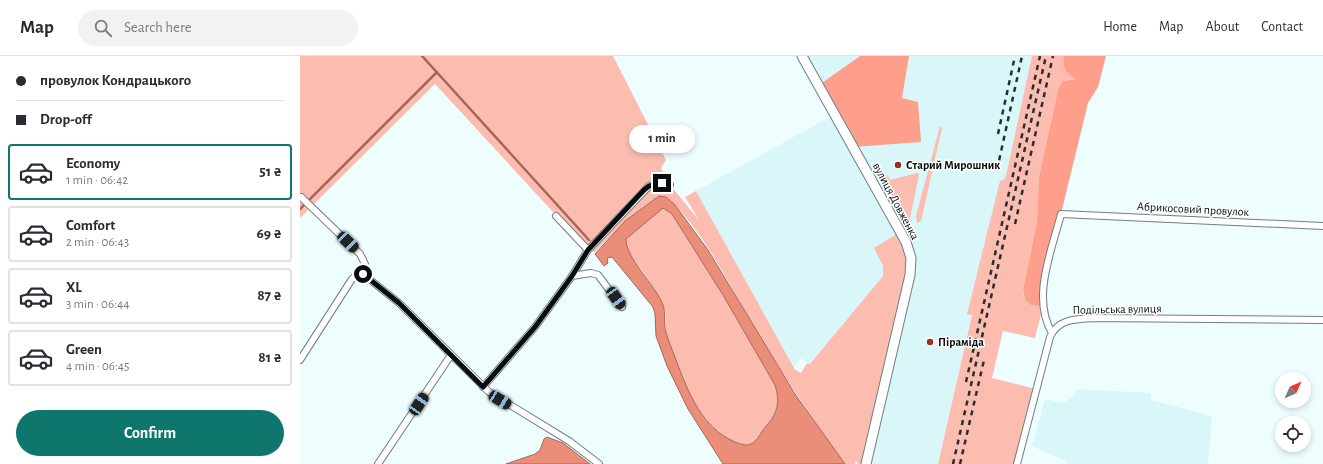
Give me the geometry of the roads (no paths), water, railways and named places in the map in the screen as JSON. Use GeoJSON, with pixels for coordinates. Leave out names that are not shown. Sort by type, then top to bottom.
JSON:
{"type":"FeatureCollection","features":[{"type":"Feature","properties":{"kind":"main road","name":"вулиця Довженка"},"geometry":{"type":"LineString","coordinates":[[802,56],[906,242],[911,258],[910,275],[866,464]]}},
{"type":"Feature","properties":{"kind":"street"},"geometry":{"type":"LineString","coordinates":[[483,387],[535,327],[572,276],[588,250],[649,186],[662,183],[670,185]]}},
{"type":"Feature","properties":{"kind":"street"},"geometry":{"type":"LineString","coordinates":[[301,197],[360,254],[365,264],[365,274]]}},
{"type":"Feature","properties":{"kind":"street","name":"Абрикосовий провулок"},"geometry":{"type":"LineString","coordinates":[[1052,333],[1044,314],[1044,288],[1061,214],[1323,226]]}},
{"type":"Feature","properties":{"kind":"street"},"geometry":{"type":"LineString","coordinates":[[556,216],[588,250]]}},
{"type":"Feature","properties":{"kind":"street"},"geometry":{"type":"LineString","coordinates":[[300,360],[353,278],[359,273],[365,274],[399,303],[483,387],[500,400],[569,441],[599,464]]}},
{"type":"Feature","properties":{"kind":"street"},"geometry":{"type":"LineString","coordinates":[[572,276],[591,273],[598,275],[622,307]]}},
{"type":"Feature","properties":{"kind":"street","name":"Подільська вулиця"},"geometry":{"type":"LineString","coordinates":[[1052,333],[1062,323],[1076,319],[1323,320]]}},
{"type":"Feature","properties":{"kind":"street"},"geometry":{"type":"LineString","coordinates":[[1017,464],[1052,333]]}},
{"type":"Feature","properties":{"kind":"street"},"geometry":{"type":"LineString","coordinates":[[378,464],[451,355]]}},
{"type":"Feature","properties":{"kind":"waterway"},"geometry":{"type":"LineString","coordinates":[[422,56],[589,240]]}},
{"type":"Feature","properties":{"kind":"waterway"},"geometry":{"type":"LineString","coordinates":[[300,209],[437,72]]}},
{"type":"Feature","properties":{"kind":"railway"},"geometry":{"type":"LineString","coordinates":[[998,134],[1015,56]]}},
{"type":"Feature","properties":{"kind":"railway"},"geometry":{"type":"LineString","coordinates":[[997,170],[1022,56]]}},
{"type":"Feature","properties":{"kind":"railway"},"geometry":{"type":"LineString","coordinates":[[966,382],[1040,56]]}},
{"type":"Feature","properties":{"kind":"railway"},"geometry":{"type":"LineString","coordinates":[[953,464],[1046,56]]}},
{"type":"Feature","properties":{"kind":"railway"},"geometry":{"type":"LineString","coordinates":[[1015,224],[1053,56]]}},
{"type":"Feature","properties":{"kind":"railway"},"geometry":{"type":"LineString","coordinates":[[960,464],[984,360]]}},
{"type":"Feature","properties":{"kind":"place","name":"Старий Мирошник"},"geometry":{"type":"Point","coordinates":[898,165]}},
{"type":"Feature","properties":{"kind":"place","name":"Піраміда"},"geometry":{"type":"Point","coordinates":[930,342]}}]}
